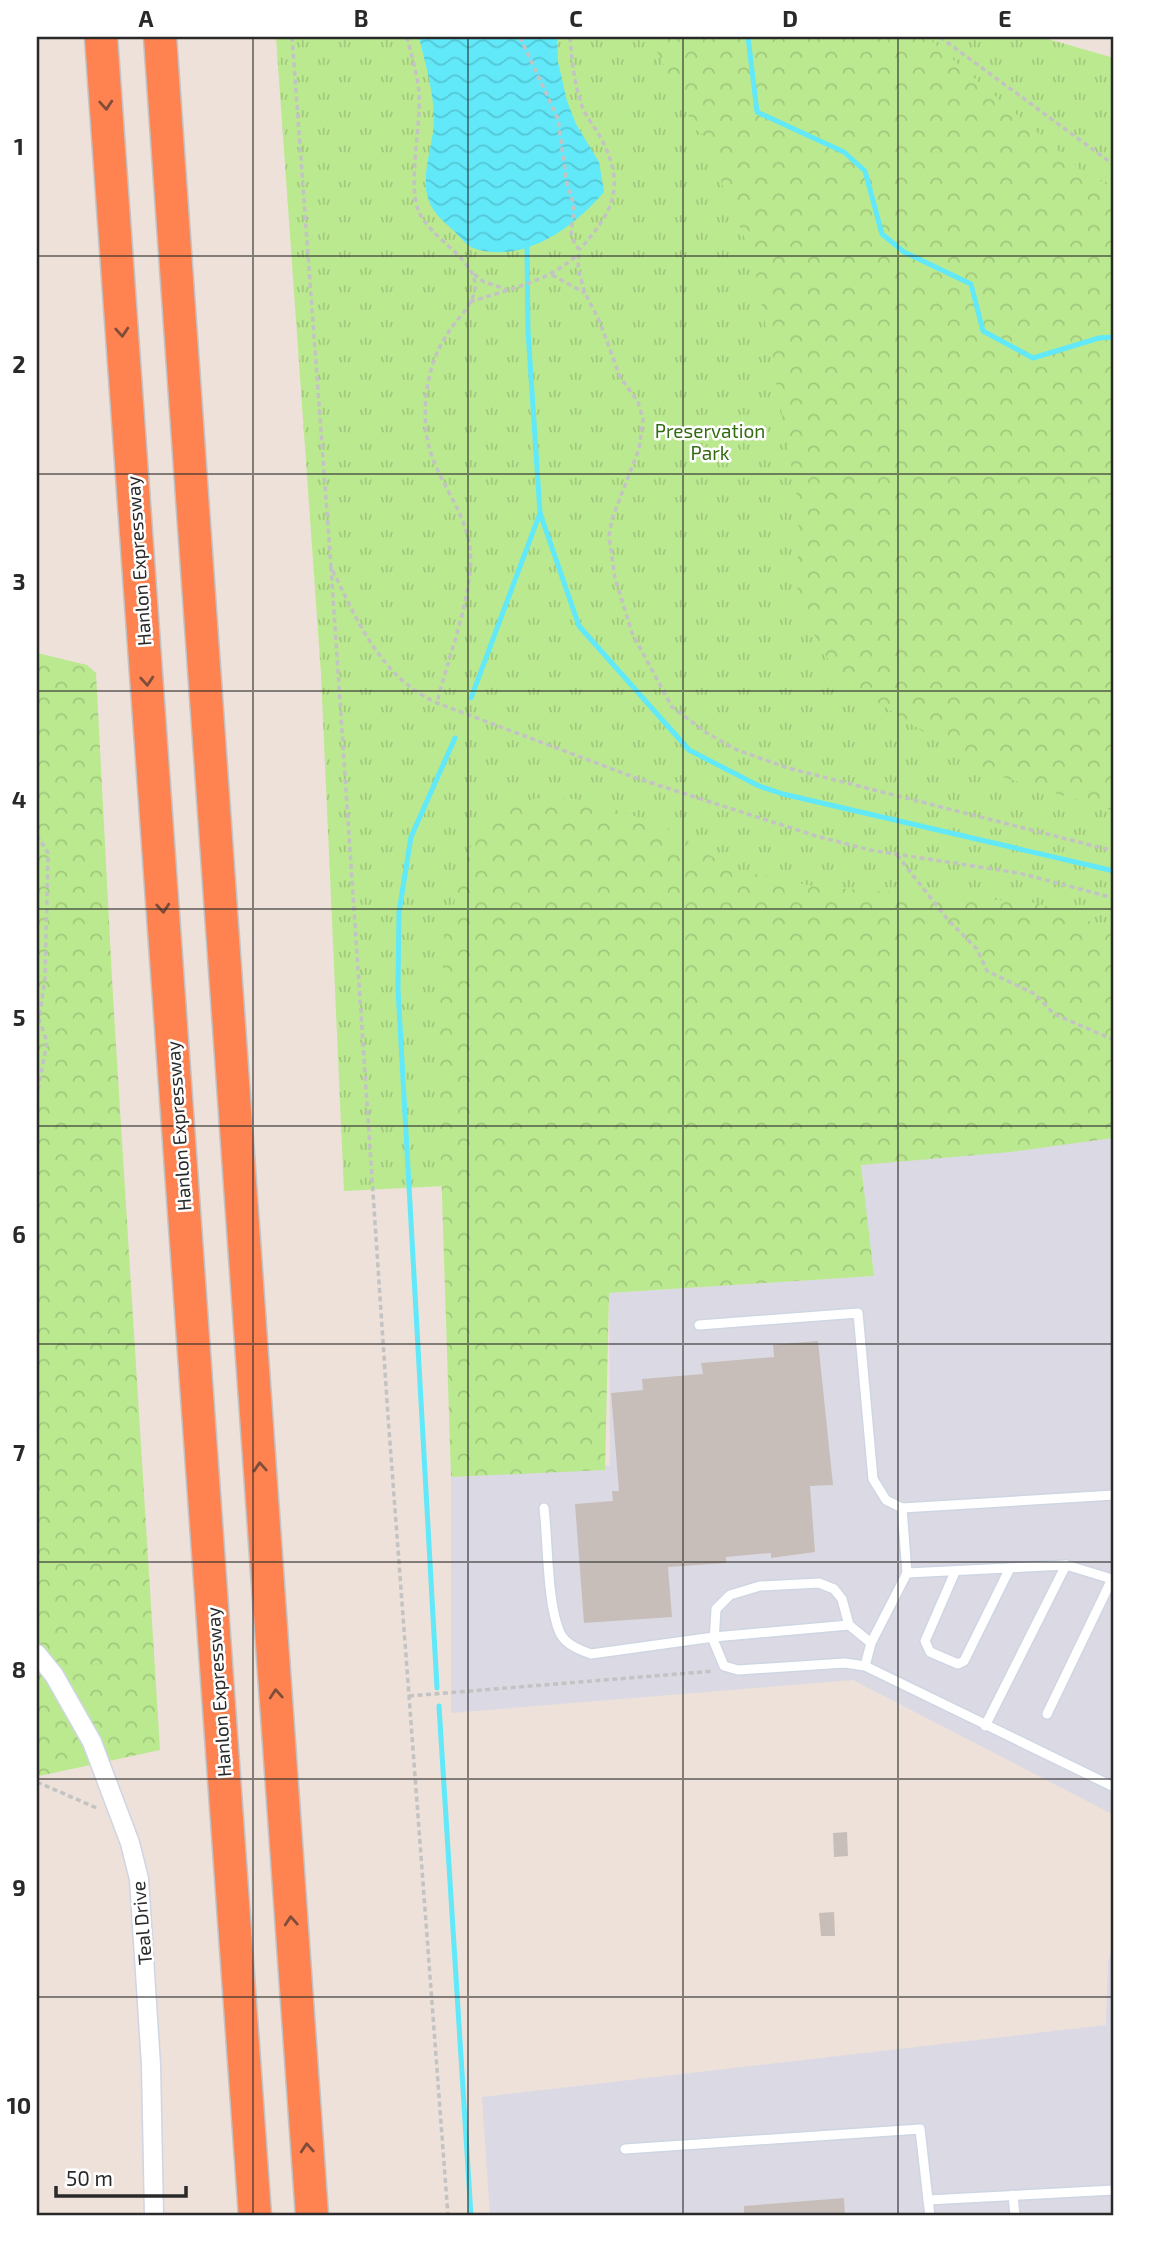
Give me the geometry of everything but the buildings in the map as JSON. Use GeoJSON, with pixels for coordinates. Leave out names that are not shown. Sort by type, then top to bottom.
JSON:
{"type":"FeatureCollection","features":[{"type":"Feature","properties":{"kind":"highway","name":"Hanlon Expressway"},"geometry":{"type":"LineString","coordinates":[[101,37],[254,2216]]}},
{"type":"Feature","properties":{"kind":"highway"},"geometry":{"type":"LineString","coordinates":[[160,37],[312,2216]]}},
{"type":"Feature","properties":{"kind":"street","name":"Teal Drive"},"geometry":{"type":"LineString","coordinates":[[37,1654],[60,1684],[92,1742],[121,1818],[139,1879],[151,2065],[154,2216]]}},
{"type":"Feature","properties":{"kind":"lane"},"geometry":{"type":"LineString","coordinates":[[699,1325],[858,1313],[873,1479],[886,1500],[902,1508],[1114,1495]]}},
{"type":"Feature","properties":{"kind":"lane"},"geometry":{"type":"LineString","coordinates":[[544,1507],[554,1611],[561,1635],[575,1648],[591,1654],[714,1637],[849,1625]]}},
{"type":"Feature","properties":{"kind":"lane"},"geometry":{"type":"LineString","coordinates":[[865,1666],[871,1643],[907,1573],[902,1508]]}},
{"type":"Feature","properties":{"kind":"lane"},"geometry":{"type":"LineString","coordinates":[[907,1573],[1066,1565],[1112,1579],[1046,1714]]}},
{"type":"Feature","properties":{"kind":"lane"},"geometry":{"type":"LineString","coordinates":[[985,1726],[1066,1565]]}},
{"type":"Feature","properties":{"kind":"lane"},"geometry":{"type":"LineString","coordinates":[[955,1572],[925,1641],[930,1652],[958,1664],[964,1661],[1010,1569]]}},
{"type":"Feature","properties":{"kind":"lane"},"geometry":{"type":"LineString","coordinates":[[871,1643],[849,1625],[842,1599],[834,1589],[819,1583],[760,1586],[730,1595],[716,1609],[714,1637],[719,1661],[735,1670],[845,1663],[865,1666],[1114,1787]]}},
{"type":"Feature","properties":{"kind":"lane"},"geometry":{"type":"LineString","coordinates":[[625,2149],[920,2129],[930,2216]]}},
{"type":"Feature","properties":{"kind":"lane"},"geometry":{"type":"LineString","coordinates":[[928,2200],[1114,2190]]}},
{"type":"Feature","properties":{"kind":"lane"},"geometry":{"type":"LineString","coordinates":[[1013,2195],[1015,2216]]}},
{"type":"Feature","properties":{"kind":"path"},"geometry":{"type":"LineString","coordinates":[[292,37],[448,2216]]}},
{"type":"Feature","properties":{"kind":"path"},"geometry":{"type":"LineString","coordinates":[[407,37],[419,92],[415,201],[422,219],[474,274],[484,282],[506,289]]}},
{"type":"Feature","properties":{"kind":"path"},"geometry":{"type":"LineString","coordinates":[[520,37],[558,119],[567,186],[574,205],[571,236],[579,251],[578,270],[585,293],[620,377],[638,402],[643,419],[639,449],[612,519],[609,536],[615,578],[632,633],[672,707],[706,733],[737,750],[788,768],[1114,850]]}},
{"type":"Feature","properties":{"kind":"path"},"geometry":{"type":"LineString","coordinates":[[470,302],[533,283],[560,270],[600,227],[610,207],[615,167],[583,108],[572,74],[570,37]]}},
{"type":"Feature","properties":{"kind":"path"},"geometry":{"type":"LineString","coordinates":[[940,37],[1114,164]]}},
{"type":"Feature","properties":{"kind":"path"},"geometry":{"type":"LineString","coordinates":[[437,703],[461,614],[470,547],[455,507],[435,467],[426,432],[425,394],[433,365],[447,333],[470,302],[475,289],[474,274]]}},
{"type":"Feature","properties":{"kind":"path"},"geometry":{"type":"LineString","coordinates":[[550,274],[585,293]]}},
{"type":"Feature","properties":{"kind":"path"},"geometry":{"type":"LineString","coordinates":[[331,567],[360,628],[380,658],[405,685],[437,703],[713,803],[835,841],[1019,873],[1114,898]]}},
{"type":"Feature","properties":{"kind":"path"},"geometry":{"type":"LineString","coordinates":[[37,835],[48,853],[45,979],[39,1019],[47,1041],[37,1095]]}},
{"type":"Feature","properties":{"kind":"path"},"geometry":{"type":"LineString","coordinates":[[895,853],[948,920],[977,949],[988,971],[1035,994],[1054,1014],[1114,1040]]}},
{"type":"Feature","properties":{"kind":"path"},"geometry":{"type":"LineString","coordinates":[[410,1696],[735,1670]]}},
{"type":"Feature","properties":{"kind":"path"},"geometry":{"type":"LineString","coordinates":[[37,1782],[121,1818]]}},
{"type":"Feature","properties":{"kind":"shaded area"},"geometry":{"type":"Polygon","coordinates":[[[1113,1138],[1114,1815],[853,1680],[451,1713],[451,1477],[610,1465],[609,1293],[873,1276],[861,1165],[1113,1138]]]}},
{"type":"Feature","properties":{"kind":"shaded area"},"geometry":{"type":"Polygon","coordinates":[[[1114,1941],[1114,2216],[490,2216],[482,2097],[1106,2025],[1108,1962],[1114,1941]]]}},
{"type":"Feature","properties":{"kind":"green space","name":"Preservation Park"},"geometry":{"type":"Polygon","coordinates":[[[276,37],[1041,37],[1114,58],[1114,1137],[861,1165],[344,1191],[321,674],[276,37]]]}},
{"type":"Feature","properties":{"kind":"green space"},"geometry":{"type":"Polygon","coordinates":[[[650,37],[927,37],[1089,177],[1114,186],[1114,811],[986,772],[838,677],[797,604],[799,507],[753,258],[722,184],[716,145],[695,129],[650,37]]]}},
{"type":"Feature","properties":{"kind":"green space"},"geometry":{"type":"Polygon","coordinates":[[[37,653],[87,665],[96,673],[113,997],[160,1750],[39,1776],[37,653]]]}},
{"type":"Feature","properties":{"kind":"green space"},"geometry":{"type":"Polygon","coordinates":[[[544,795],[588,801],[665,826],[731,869],[818,887],[1037,903],[1114,930],[1114,1144],[1113,1138],[1011,1152],[861,1165],[874,1276],[609,1293],[605,1470],[451,1477],[437,1039],[446,931],[478,821],[544,795]]]}},
{"type":"Feature","properties":{"kind":"water"},"geometry":{"type":"Polygon","coordinates":[[[419,37],[557,37],[558,62],[567,101],[576,124],[599,162],[604,192],[577,218],[546,240],[510,251],[492,252],[468,245],[436,213],[426,191],[426,170],[434,116],[419,37]]]}},
{"type":"Feature","properties":{"kind":"waterway"},"geometry":{"type":"LineString","coordinates":[[748,37],[757,112],[844,152],[865,171],[882,234],[904,252],[971,284],[983,331],[1033,358],[1099,338],[1114,337]]}},
{"type":"Feature","properties":{"kind":"waterway"},"geometry":{"type":"LineString","coordinates":[[527,247],[528,331],[540,513],[579,626],[689,750],[759,786],[783,794],[1114,871]]}},
{"type":"Feature","properties":{"kind":"waterway"},"geometry":{"type":"LineString","coordinates":[[471,698],[540,513]]}},
{"type":"Feature","properties":{"kind":"waterway"},"geometry":{"type":"LineString","coordinates":[[437,1688],[398,989],[399,912],[411,837],[455,738]]}},
{"type":"Feature","properties":{"kind":"waterway"},"geometry":{"type":"LineString","coordinates":[[439,1706],[471,2216]]}}]}
